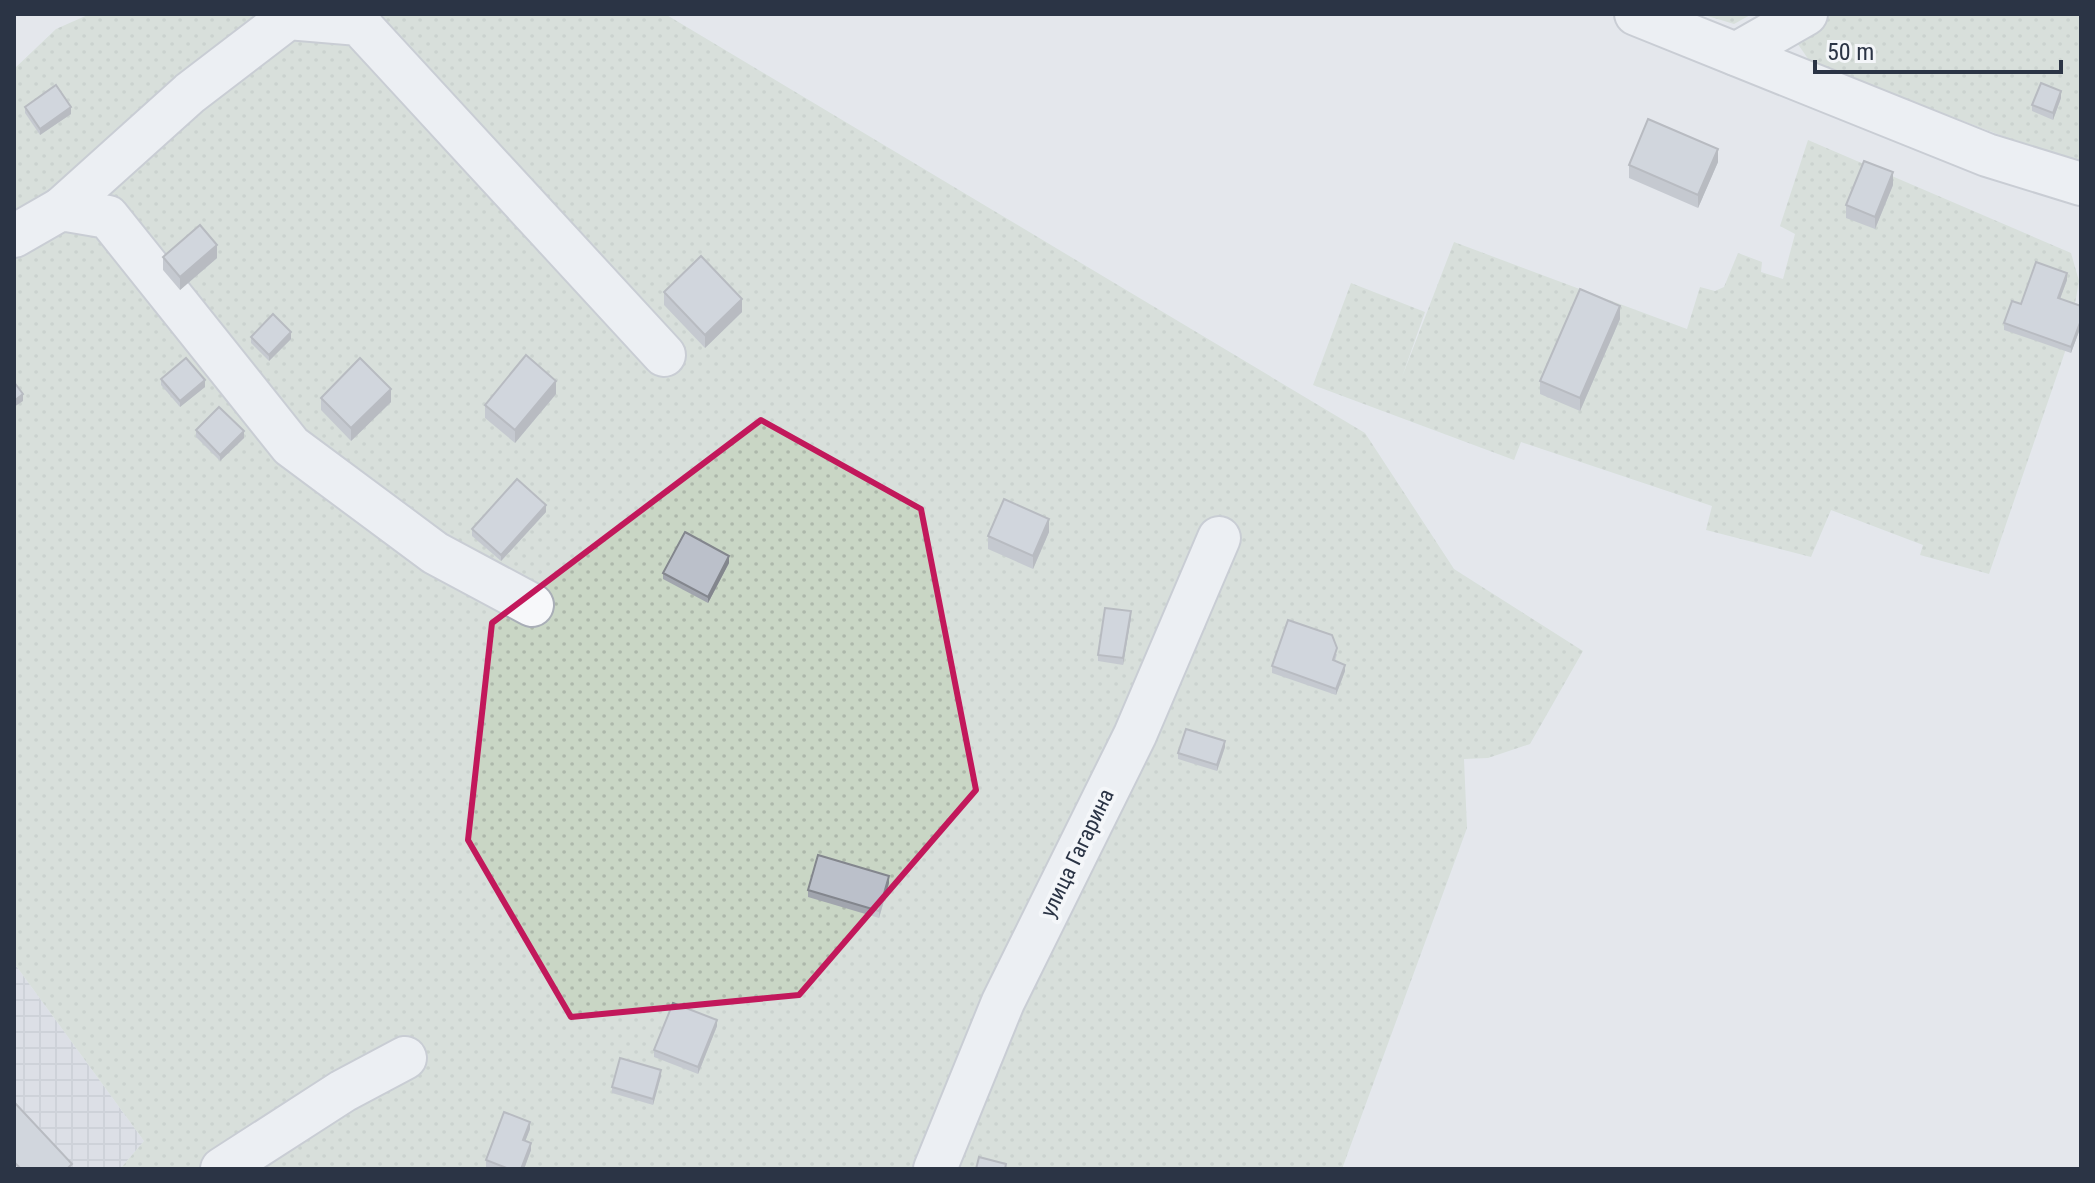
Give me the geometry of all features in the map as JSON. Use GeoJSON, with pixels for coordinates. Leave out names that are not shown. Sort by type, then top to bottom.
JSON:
{"type":"FeatureCollection","features":[{"type":"Feature","properties":{"kind":"street"},"geometry":{"type":"LineString","coordinates":[[1636,14],[1987,155],[2081,184]]}},
{"type":"Feature","properties":{"kind":"street"},"geometry":{"type":"LineString","coordinates":[[1736,54],[1806,14]]}},
{"type":"Feature","properties":{"kind":"street"},"geometry":{"type":"LineString","coordinates":[[14,236],[61,209],[190,93],[288,18],[359,24],[664,355]]}},
{"type":"Feature","properties":{"kind":"street"},"geometry":{"type":"LineString","coordinates":[[61,209],[108,217],[291,446],[435,553],[532,605]]}},
{"type":"Feature","properties":{"kind":"street","name":"улица Гагарина"},"geometry":{"type":"LineString","coordinates":[[935,1169],[1003,1002],[1135,735],[1219,538]]}},
{"type":"Feature","properties":{"kind":"street"},"geometry":{"type":"LineString","coordinates":[[222,1169],[343,1091],[405,1058]]}},
{"type":"Feature","properties":{"kind":"highlighted area"},"geometry":{"type":"Polygon","coordinates":[[[761,420],[921,509],[976,790],[799,995],[571,1017],[468,840],[492,623],[761,420]]]}},
{"type":"Feature","properties":{"kind":"shaded area"},"geometry":{"type":"Polygon","coordinates":[[[14,963],[144,1141],[120,1169],[14,1169],[14,963]]]}},
{"type":"Feature","properties":{"kind":"green space"},"geometry":{"type":"Polygon","coordinates":[[[90,14],[665,14],[1365,433],[1454,569],[1583,651],[1530,744],[1488,758],[1464,759],[1467,828],[1342,1169],[120,1169],[144,1141],[14,963],[14,69],[56,29],[90,14]]]}},
{"type":"Feature","properties":{"kind":"green space"},"geometry":{"type":"Polygon","coordinates":[[[1701,14],[1752,14],[1734,24],[1701,14]]]}},
{"type":"Feature","properties":{"kind":"green space"},"geometry":{"type":"Polygon","coordinates":[[[1831,14],[2081,14],[2081,166],[1811,63],[1795,40],[1831,14]]]}},
{"type":"Feature","properties":{"kind":"green space"},"geometry":{"type":"Polygon","coordinates":[[[1808,140],[2071,253],[2079,281],[2068,343],[1989,574],[1920,555],[1923,545],[1831,510],[1811,557],[1706,530],[1712,506],[1521,442],[1514,460],[1313,385],[1351,283],[1425,312],[1402,377],[1454,242],[1687,329],[1700,287],[1715,291],[1724,287],[1738,253],[1762,262],[1761,272],[1783,279],[1795,234],[1780,226],[1808,140]]]}},
{"type":"Feature","properties":{"kind":"building"},"geometry":{"type":"Polygon","coordinates":[[[2041,83],[2061,91],[2053,113],[2032,105],[2041,83]]]}},
{"type":"Feature","properties":{"kind":"building"},"geometry":{"type":"Polygon","coordinates":[[[56,85],[71,107],[40,129],[25,107],[56,85]]]}},
{"type":"Feature","properties":{"kind":"building"},"geometry":{"type":"Polygon","coordinates":[[[1648,119],[1718,149],[1698,195],[1629,165],[1648,119]]]}},
{"type":"Feature","properties":{"kind":"building"},"geometry":{"type":"Polygon","coordinates":[[[1864,161],[1893,172],[1875,217],[1846,205],[1864,161]]]}},
{"type":"Feature","properties":{"kind":"building"},"geometry":{"type":"Polygon","coordinates":[[[200,225],[217,245],[180,277],[163,257],[200,225]]]}},
{"type":"Feature","properties":{"kind":"building"},"geometry":{"type":"Polygon","coordinates":[[[701,256],[742,299],[705,335],[664,292],[701,256]]]}},
{"type":"Feature","properties":{"kind":"building"},"geometry":{"type":"Polygon","coordinates":[[[2036,262],[2067,273],[2058,298],[2081,306],[2081,320],[2071,347],[2004,323],[2012,301],[2021,304],[2036,262]]]}},
{"type":"Feature","properties":{"kind":"building"},"geometry":{"type":"Polygon","coordinates":[[[1580,289],[1620,306],[1580,398],[1540,381],[1580,289]]]}},
{"type":"Feature","properties":{"kind":"building"},"geometry":{"type":"Polygon","coordinates":[[[273,314],[291,332],[269,355],[251,337],[273,314]]]}},
{"type":"Feature","properties":{"kind":"building"},"geometry":{"type":"Polygon","coordinates":[[[526,355],[556,381],[515,430],[485,405],[526,355]]]}},
{"type":"Feature","properties":{"kind":"building"},"geometry":{"type":"Polygon","coordinates":[[[186,358],[205,380],[180,401],[161,379],[186,358]]]}},
{"type":"Feature","properties":{"kind":"building"},"geometry":{"type":"Polygon","coordinates":[[[360,358],[391,389],[351,428],[321,398],[360,358]]]}},
{"type":"Feature","properties":{"kind":"building"},"geometry":{"type":"Polygon","coordinates":[[[14,382],[23,394],[14,401],[14,382]]]}},
{"type":"Feature","properties":{"kind":"building"},"geometry":{"type":"Polygon","coordinates":[[[219,407],[244,431],[220,455],[196,430],[219,407]]]}},
{"type":"Feature","properties":{"kind":"building"},"geometry":{"type":"Polygon","coordinates":[[[517,479],[546,505],[501,555],[472,529],[517,479]]]}},
{"type":"Feature","properties":{"kind":"building"},"geometry":{"type":"Polygon","coordinates":[[[1004,499],[1049,519],[1033,556],[988,536],[1004,499]]]}},
{"type":"Feature","properties":{"kind":"building"},"geometry":{"type":"Polygon","coordinates":[[[685,532],[729,556],[708,597],[663,573],[685,532]]]}},
{"type":"Feature","properties":{"kind":"building"},"geometry":{"type":"Polygon","coordinates":[[[1105,608],[1131,611],[1123,658],[1098,655],[1105,608]]]}},
{"type":"Feature","properties":{"kind":"building"},"geometry":{"type":"Polygon","coordinates":[[[1288,620],[1332,635],[1337,648],[1333,660],[1345,665],[1336,689],[1272,666],[1288,620]]]}},
{"type":"Feature","properties":{"kind":"building"},"geometry":{"type":"Polygon","coordinates":[[[1186,729],[1225,741],[1217,765],[1178,753],[1186,729]]]}},
{"type":"Feature","properties":{"kind":"building"},"geometry":{"type":"Polygon","coordinates":[[[818,855],[889,876],[879,911],[808,890],[818,855]]]}},
{"type":"Feature","properties":{"kind":"building"},"geometry":{"type":"Polygon","coordinates":[[[673,1003],[717,1020],[698,1067],[654,1050],[673,1003]]]}},
{"type":"Feature","properties":{"kind":"building"},"geometry":{"type":"Polygon","coordinates":[[[620,1058],[661,1070],[653,1099],[612,1087],[620,1058]]]}},
{"type":"Feature","properties":{"kind":"building"},"geometry":{"type":"Polygon","coordinates":[[[14,1102],[72,1164],[67,1169],[21,1169],[14,1162],[14,1102]]]}},
{"type":"Feature","properties":{"kind":"building"},"geometry":{"type":"Polygon","coordinates":[[[504,1112],[530,1122],[523,1140],[531,1143],[521,1169],[509,1169],[486,1160],[504,1112]]]}},
{"type":"Feature","properties":{"kind":"building"},"geometry":{"type":"Polygon","coordinates":[[[979,1157],[1006,1164],[1005,1169],[976,1169],[979,1157]]]}}]}
